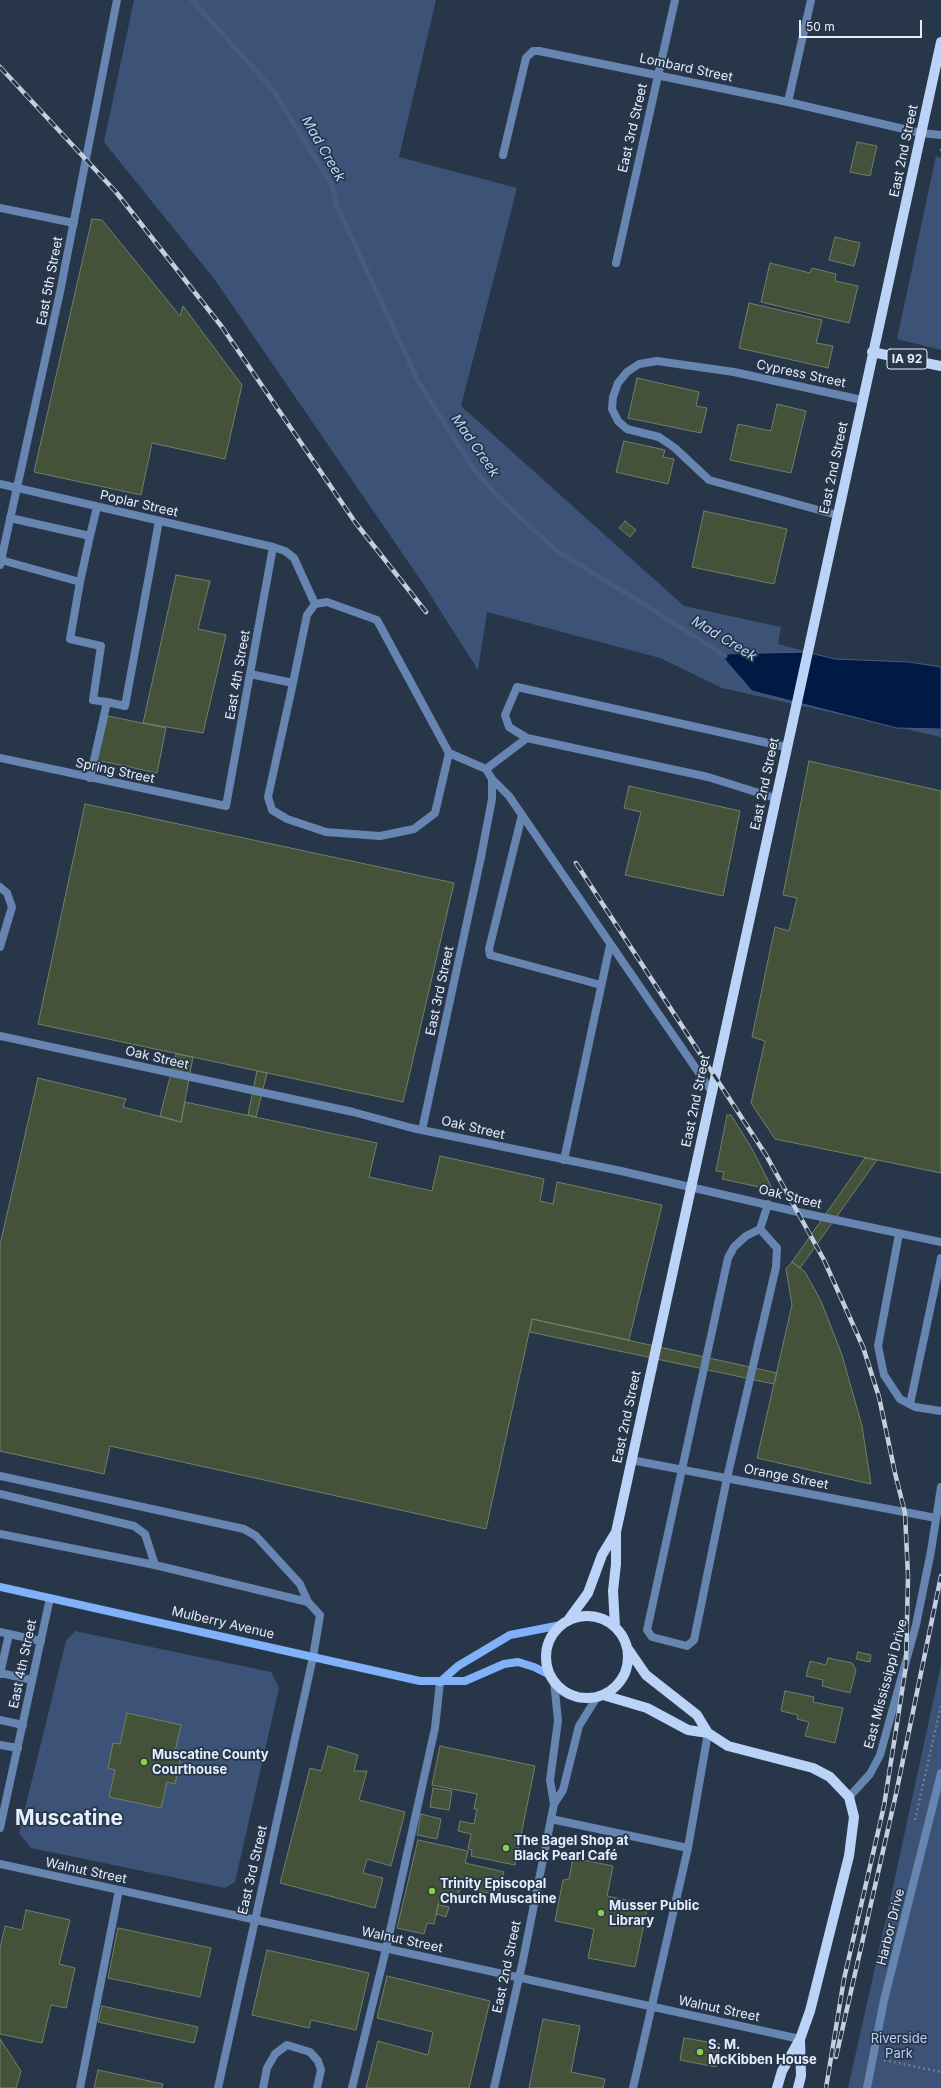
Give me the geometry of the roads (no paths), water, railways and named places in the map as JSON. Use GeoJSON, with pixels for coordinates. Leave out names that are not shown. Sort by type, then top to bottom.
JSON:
{"type":"FeatureCollection","features":[{"type":"Feature","properties":{"kind":"main road","name":"East 2nd Street"},"geometry":{"type":"LineString","coordinates":[[615,1626],[613,1591],[616,1564],[616,1532],[872,352],[941,42]]}},
{"type":"Feature","properties":{"kind":"main road","name":"IA 92"},"geometry":{"type":"LineString","coordinates":[[872,352],[941,366]]}},
{"type":"Feature","properties":{"kind":"main road","name":"East 2nd Street"},"geometry":{"type":"LineString","coordinates":[[565,1622],[588,1593],[602,1555],[616,1532]]}},
{"type":"Feature","properties":{"kind":"main road","name":"Mulberry Avenue"},"geometry":{"type":"LineString","coordinates":[[0,1587],[420,1681],[465,1681],[504,1664],[518,1662],[534,1667],[552,1678]]}},
{"type":"Feature","properties":{"kind":"main road"},"geometry":{"type":"LineString","coordinates":[[440,1682],[458,1666],[510,1635],[565,1622],[581,1616],[593,1616],[605,1619],[615,1626],[623,1637],[628,1650],[646,1675],[697,1715],[708,1733]]}},
{"type":"Feature","properties":{"kind":"main road"},"geometry":{"type":"LineString","coordinates":[[565,1622],[548,1643],[546,1654],[552,1678],[562,1690],[585,1698],[600,1696],[647,1708],[688,1730],[708,1733],[728,1746],[813,1768],[830,1777],[849,1797],[854,1818],[849,1856],[810,2012],[800,2039],[782,2071],[777,2088]]}},
{"type":"Feature","properties":{"kind":"main road"},"geometry":{"type":"LineString","coordinates":[[600,1696],[618,1683],[625,1673],[628,1661],[628,1650]]}},
{"type":"Feature","properties":{"kind":"main road"},"geometry":{"type":"LineString","coordinates":[[798,2088],[801,2076],[800,2039]]}},
{"type":"Feature","properties":{"kind":"street","name":"East 5th Street"},"geometry":{"type":"LineString","coordinates":[[0,563],[59,300],[117,0]]}},
{"type":"Feature","properties":{"kind":"street","name":"East 3rd Street"},"geometry":{"type":"LineString","coordinates":[[616,262],[657,74],[675,0]]}},
{"type":"Feature","properties":{"kind":"street"},"geometry":{"type":"LineString","coordinates":[[788,102],[811,0]]}},
{"type":"Feature","properties":{"kind":"street","name":"Lombard Street"},"geometry":{"type":"LineString","coordinates":[[503,155],[526,58],[533,51],[657,74],[788,102],[921,133],[941,135]]}},
{"type":"Feature","properties":{"kind":"street"},"geometry":{"type":"LineString","coordinates":[[0,208],[74,223]]}},
{"type":"Feature","properties":{"kind":"street","name":"Cypress Street"},"geometry":{"type":"LineString","coordinates":[[837,515],[709,480],[675,448],[659,437],[627,430],[618,421],[612,409],[613,397],[618,383],[627,372],[639,364],[657,361],[734,372],[862,400]]}},
{"type":"Feature","properties":{"kind":"street","name":"Poplar Street"},"geometry":{"type":"LineString","coordinates":[[0,484],[285,550],[294,558],[315,604]]}},
{"type":"Feature","properties":{"kind":"street"},"geometry":{"type":"LineString","coordinates":[[97,507],[80,582],[70,639],[101,646],[93,700],[125,706],[159,521]]}},
{"type":"Feature","properties":{"kind":"street"},"geometry":{"type":"LineString","coordinates":[[10,518],[90,536]]}},
{"type":"Feature","properties":{"kind":"street","name":"East 4th Street"},"geometry":{"type":"LineString","coordinates":[[226,806],[273,547]]}},
{"type":"Feature","properties":{"kind":"street"},"geometry":{"type":"LineString","coordinates":[[0,563],[80,582]]}},
{"type":"Feature","properties":{"kind":"street"},"geometry":{"type":"LineString","coordinates":[[449,753],[436,813],[414,829],[380,836],[326,832],[287,819],[272,810],[268,797],[307,615],[315,604],[327,602],[377,620],[449,753],[486,769],[492,779],[509,796],[610,946],[712,1092]]}},
{"type":"Feature","properties":{"kind":"street"},"geometry":{"type":"LineString","coordinates":[[250,674],[293,683]]}},
{"type":"Feature","properties":{"kind":"street"},"geometry":{"type":"LineString","coordinates":[[775,798],[708,777],[528,738],[509,727],[505,719],[505,715],[517,687],[786,747]]}},
{"type":"Feature","properties":{"kind":"street"},"geometry":{"type":"LineString","coordinates":[[90,778],[107,702]]}},
{"type":"Feature","properties":{"kind":"street"},"geometry":{"type":"LineString","coordinates":[[486,769],[528,738]]}},
{"type":"Feature","properties":{"kind":"street","name":"Spring Street"},"geometry":{"type":"LineString","coordinates":[[0,758],[226,806]]}},
{"type":"Feature","properties":{"kind":"street","name":"East 3rd Street"},"geometry":{"type":"LineString","coordinates":[[422,1130],[481,856],[492,799],[492,779]]}},
{"type":"Feature","properties":{"kind":"street"},"geometry":{"type":"LineString","coordinates":[[522,815],[489,949],[490,955],[601,985]]}},
{"type":"Feature","properties":{"kind":"street"},"geometry":{"type":"LineString","coordinates":[[0,887],[7,893],[12,907],[0,947]]}},
{"type":"Feature","properties":{"kind":"street"},"geometry":{"type":"LineString","coordinates":[[564,1160],[610,946]]}},
{"type":"Feature","properties":{"kind":"street","name":"Oak Street"},"geometry":{"type":"LineString","coordinates":[[0,1036],[353,1112],[422,1130],[691,1186],[798,1212],[941,1242]]}},
{"type":"Feature","properties":{"kind":"street"},"geometry":{"type":"LineString","coordinates":[[760,1229],[777,1248],[776,1267],[727,1478],[694,1640],[687,1646],[652,1637],[647,1630],[728,1258],[734,1246],[746,1236],[760,1229],[768,1204]]}},
{"type":"Feature","properties":{"kind":"street"},"geometry":{"type":"LineString","coordinates":[[899,1234],[878,1346],[884,1374],[900,1399],[915,1407],[941,1412]]}},
{"type":"Feature","properties":{"kind":"street"},"geometry":{"type":"LineString","coordinates":[[910,1404],[941,1258]]}},
{"type":"Feature","properties":{"kind":"street","name":"Orange Street"},"geometry":{"type":"LineString","coordinates":[[631,1460],[936,1518]]}},
{"type":"Feature","properties":{"kind":"street"},"geometry":{"type":"LineString","coordinates":[[0,1476],[244,1529],[256,1536],[281,1562],[300,1584],[308,1602]]}},
{"type":"Feature","properties":{"kind":"street","name":"East Mississippi Drive"},"geometry":{"type":"LineString","coordinates":[[849,1797],[870,1774],[880,1755],[912,1639],[941,1487]]}},
{"type":"Feature","properties":{"kind":"street"},"geometry":{"type":"LineString","coordinates":[[0,1494],[134,1526],[145,1534],[155,1564]]}},
{"type":"Feature","properties":{"kind":"street"},"geometry":{"type":"LineString","coordinates":[[0,1534],[155,1564],[308,1602]]}},
{"type":"Feature","properties":{"kind":"street","name":"East 4th Street"},"geometry":{"type":"LineString","coordinates":[[0,1828],[50,1598]]}},
{"type":"Feature","properties":{"kind":"street","name":"East 3rd Street"},"geometry":{"type":"LineString","coordinates":[[218,2088],[313,1657],[320,1615],[308,1602]]}},
{"type":"Feature","properties":{"kind":"street"},"geometry":{"type":"LineString","coordinates":[[0,1632],[40,1641]]}},
{"type":"Feature","properties":{"kind":"street"},"geometry":{"type":"LineString","coordinates":[[9,1634],[0,1674],[32,1680]]}},
{"type":"Feature","properties":{"kind":"street","name":"East 2nd Street"},"geometry":{"type":"LineString","coordinates":[[494,2088],[519,1978],[554,1804],[550,1780],[558,1721],[552,1678]]}},
{"type":"Feature","properties":{"kind":"street"},"geometry":{"type":"LineString","coordinates":[[352,2088],[386,1949],[435,1728],[440,1682]]}},
{"type":"Feature","properties":{"kind":"street","name":"East 2nd Street"},"geometry":{"type":"LineString","coordinates":[[554,1804],[563,1790],[579,1726],[600,1696]]}},
{"type":"Feature","properties":{"kind":"street"},"geometry":{"type":"LineString","coordinates":[[0,1720],[23,1725]]}},
{"type":"Feature","properties":{"kind":"street"},"geometry":{"type":"LineString","coordinates":[[633,2088],[688,1848],[708,1733]]}},
{"type":"Feature","properties":{"kind":"street"},"geometry":{"type":"LineString","coordinates":[[0,1745],[18,1748]]}},
{"type":"Feature","properties":{"kind":"street","name":"Harbor Drive"},"geometry":{"type":"LineString","coordinates":[[867,2088],[884,2000],[941,1773]]}},
{"type":"Feature","properties":{"kind":"street"},"geometry":{"type":"LineString","coordinates":[[551,1819],[688,1848]]}},
{"type":"Feature","properties":{"kind":"street","name":"Walnut Street"},"geometry":{"type":"LineString","coordinates":[[0,1864],[800,2039]]}},
{"type":"Feature","properties":{"kind":"street"},"geometry":{"type":"LineString","coordinates":[[80,2088],[119,1890]]}},
{"type":"Feature","properties":{"kind":"street"},"geometry":{"type":"LineString","coordinates":[[263,2088],[267,2068],[275,2054],[287,2045],[310,2052],[318,2061],[321,2070],[317,2088]]}},
{"type":"Feature","properties":{"kind":"waterway","name":"Mad Creek"},"geometry":{"type":"LineString","coordinates":[[192,0],[273,90],[332,185],[336,204],[419,383],[473,468],[498,497],[557,551],[725,656]]}},
{"type":"Feature","properties":{"kind":"railway"},"geometry":{"type":"LineString","coordinates":[[0,67],[116,192],[222,327],[355,522],[426,612]]}},
{"type":"Feature","properties":{"kind":"railway"},"geometry":{"type":"LineString","coordinates":[[576,863],[766,1155],[824,1260],[863,1347],[879,1397],[905,1513],[908,1576],[906,1666],[884,1806],[844,1979],[826,2088]]}},
{"type":"Feature","properties":{"kind":"railway"},"geometry":{"type":"LineString","coordinates":[[836,2057],[896,1794],[941,1576]]}},
{"type":"Feature","properties":{"kind":"place","name":"Muscatine County Courthouse"},"geometry":{"type":"Point","coordinates":[144,1762]}},
{"type":"Feature","properties":{"kind":"place","name":"The Bagel Shop at Black Pearl Café"},"geometry":{"type":"Point","coordinates":[506,1848]}},
{"type":"Feature","properties":{"kind":"place","name":"Trinity Episcopal Church Muscatine"},"geometry":{"type":"Point","coordinates":[432,1891]}},
{"type":"Feature","properties":{"kind":"place","name":"Musser Public Library"},"geometry":{"type":"Point","coordinates":[601,1913]}},
{"type":"Feature","properties":{"kind":"place","name":"S. M. McKibben House"},"geometry":{"type":"Point","coordinates":[700,2052]}},
{"type":"Feature","properties":{"kind":"district","name":"Muscatine"},"geometry":{"type":"Point","coordinates":[69,1819]}},
{"type":"Feature","properties":{"kind":"park label","name":"Riverside Park"},"geometry":{"type":"Point","coordinates":[899,2046]}}]}
